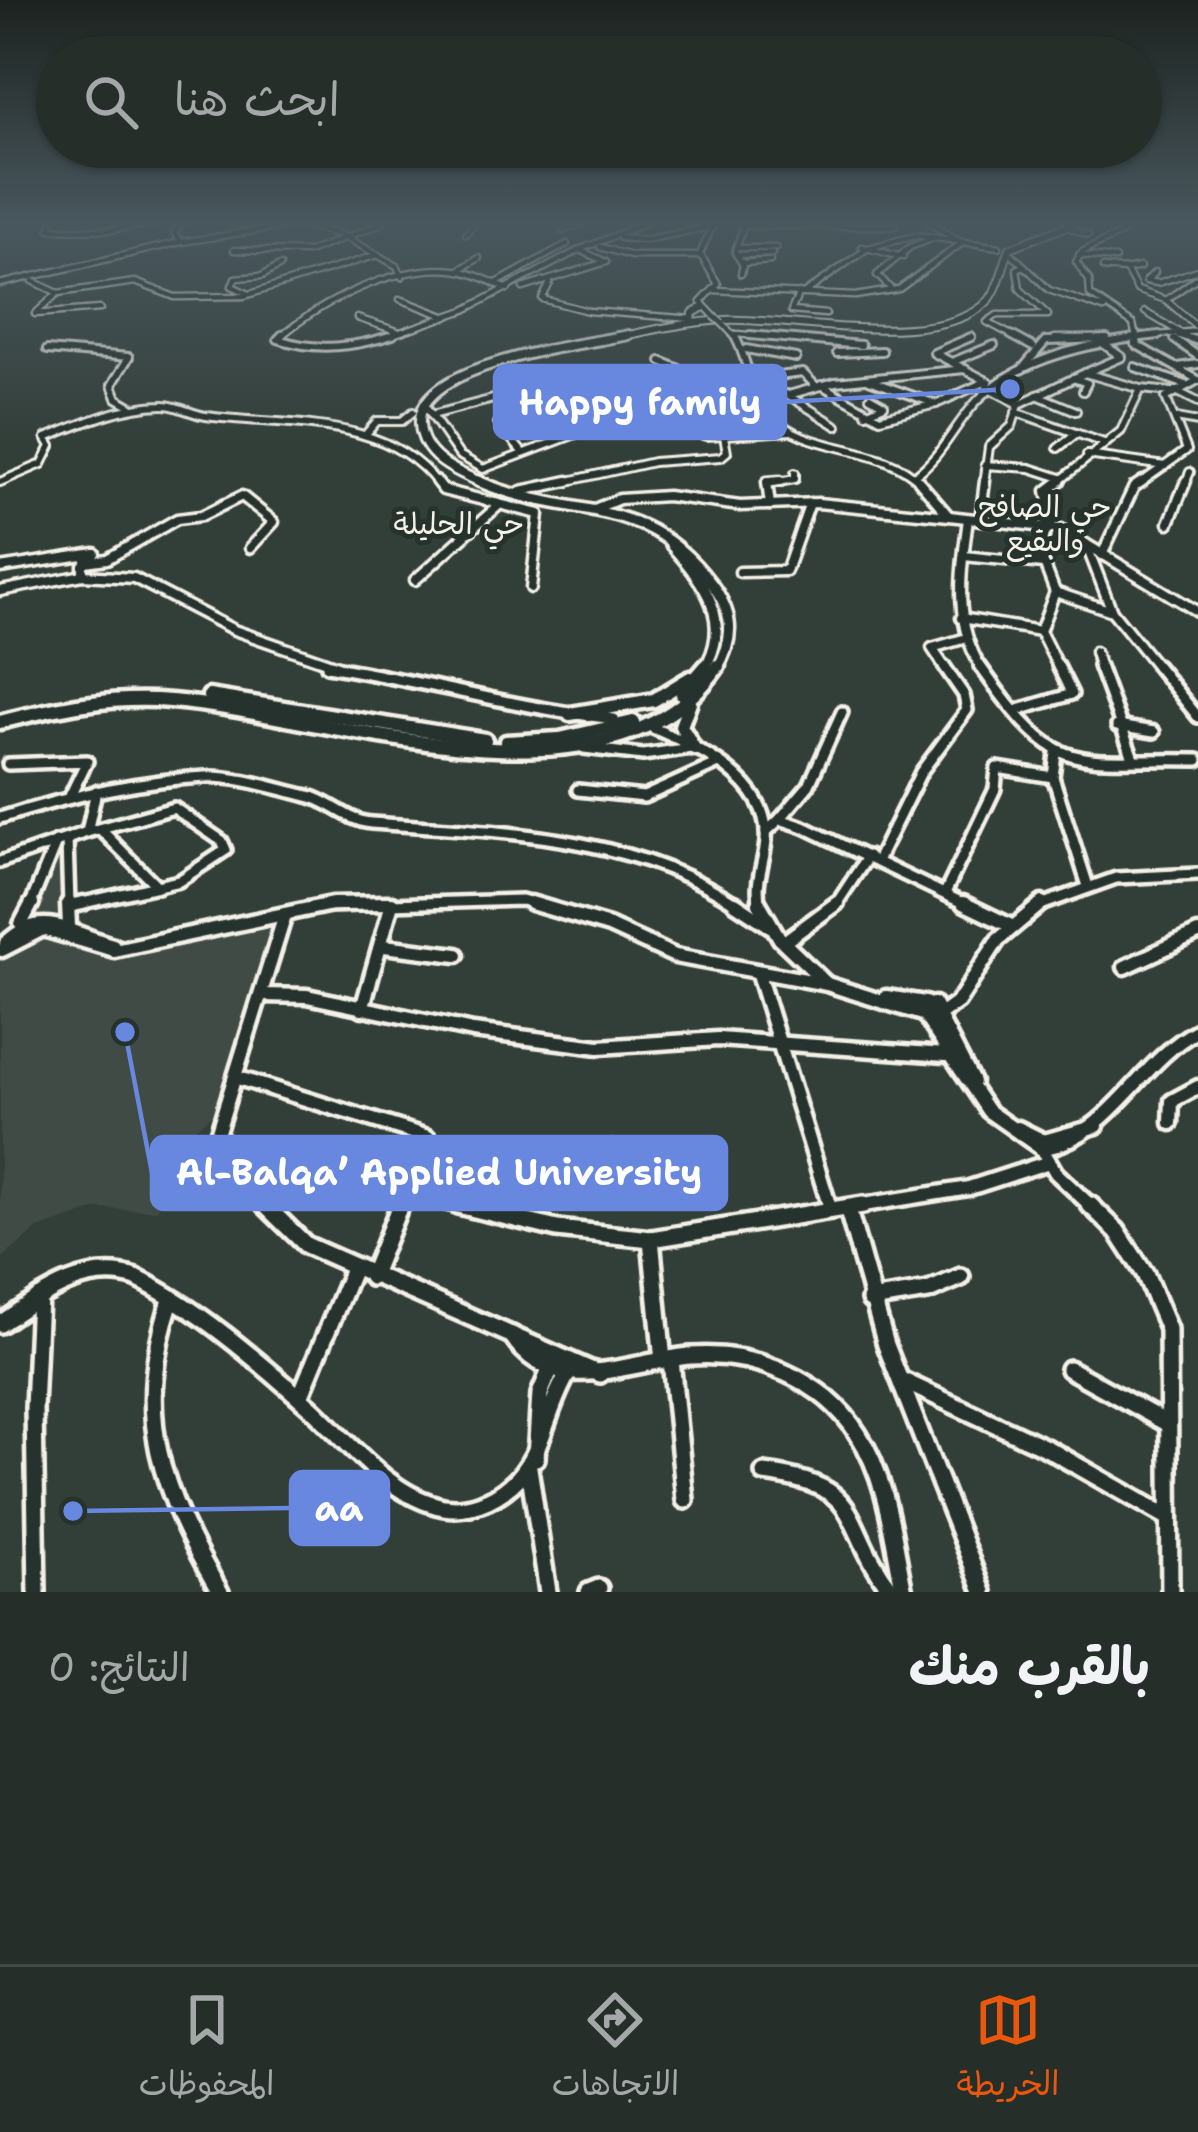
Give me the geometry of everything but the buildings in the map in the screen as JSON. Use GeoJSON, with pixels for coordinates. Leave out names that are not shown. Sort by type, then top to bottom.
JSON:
{"type":"FeatureCollection","features":[{"type":"Feature","properties":{"kind":"main road"},"geometry":{"type":"LineString","coordinates":[[0,718],[51,705],[133,694],[485,740],[560,739],[644,718],[686,691],[710,662],[721,624],[696,568],[673,546],[636,524],[487,488],[438,471],[418,442],[413,412],[432,388],[484,364],[693,319],[887,324],[945,317],[984,297]]}},
{"type":"Feature","properties":{"kind":"main road"},"geometry":{"type":"LineString","coordinates":[[694,748],[678,741],[682,718],[724,657],[732,631],[727,607],[663,530],[597,508],[472,478],[439,460],[419,426],[424,404],[442,385],[484,366],[740,325],[890,326],[955,318],[991,297]]}},
{"type":"Feature","properties":{"kind":"main road"},"geometry":{"type":"LineString","coordinates":[[693,319],[704,308]]}},
{"type":"Feature","properties":{"kind":"main road"},"geometry":{"type":"LineString","coordinates":[[570,714],[658,699],[710,662]]}},
{"type":"Feature","properties":{"kind":"main road"},"geometry":{"type":"LineString","coordinates":[[310,715],[482,748],[572,746],[615,737],[668,714],[700,690]]}},
{"type":"Feature","properties":{"kind":"street"},"geometry":{"type":"LineString","coordinates":[[53,297],[35,314],[100,309]]}},
{"type":"Feature","properties":{"kind":"street"},"geometry":{"type":"LineString","coordinates":[[355,297],[296,323],[278,339],[311,346],[400,332],[453,318],[492,297]]}},
{"type":"Feature","properties":{"kind":"street"},"geometry":{"type":"LineString","coordinates":[[543,297],[581,310],[693,319]]}},
{"type":"Feature","properties":{"kind":"street"},"geometry":{"type":"LineString","coordinates":[[704,297],[704,308],[714,320],[861,345]]}},
{"type":"Feature","properties":{"kind":"street"},"geometry":{"type":"LineString","coordinates":[[797,297],[789,310],[826,314]]}},
{"type":"Feature","properties":{"kind":"street"},"geometry":{"type":"LineString","coordinates":[[1029,297],[1048,315],[997,315],[987,322],[1033,347]]}},
{"type":"Feature","properties":{"kind":"street"},"geometry":{"type":"LineString","coordinates":[[1069,297],[1121,315]]}},
{"type":"Feature","properties":{"kind":"street"},"geometry":{"type":"LineString","coordinates":[[1094,297],[1121,315],[1138,346],[1198,380]]}},
{"type":"Feature","properties":{"kind":"street"},"geometry":{"type":"LineString","coordinates":[[1158,297],[1198,330]]}},
{"type":"Feature","properties":{"kind":"street"},"geometry":{"type":"LineString","coordinates":[[1166,300],[1169,297]]}},
{"type":"Feature","properties":{"kind":"street"},"geometry":{"type":"LineString","coordinates":[[400,299],[453,318]]}},
{"type":"Feature","properties":{"kind":"street"},"geometry":{"type":"LineString","coordinates":[[1145,312],[1198,360],[1178,367]]}},
{"type":"Feature","properties":{"kind":"street"},"geometry":{"type":"LineString","coordinates":[[357,318],[400,332]]}},
{"type":"Feature","properties":{"kind":"street"},"geometry":{"type":"LineString","coordinates":[[740,325],[760,404],[768,413],[824,447],[886,458],[917,479],[950,516]]}},
{"type":"Feature","properties":{"kind":"street"},"geometry":{"type":"LineString","coordinates":[[1022,369],[1033,347],[1049,337],[1173,335],[1198,330]]}},
{"type":"Feature","properties":{"kind":"street"},"geometry":{"type":"LineString","coordinates":[[1173,335],[1198,340]]}},
{"type":"Feature","properties":{"kind":"street"},"geometry":{"type":"LineString","coordinates":[[971,337],[934,352],[1018,408],[1104,442]]}},
{"type":"Feature","properties":{"kind":"street"},"geometry":{"type":"LineString","coordinates":[[522,452],[497,423],[594,392],[698,377],[804,374],[866,413],[887,418],[991,386],[1022,369],[1130,337]]}},
{"type":"Feature","properties":{"kind":"street"},"geometry":{"type":"LineString","coordinates":[[831,342],[839,355],[882,351]]}},
{"type":"Feature","properties":{"kind":"street"},"geometry":{"type":"LineString","coordinates":[[980,520],[992,438],[1011,428],[1018,408],[1037,395],[1122,357],[1103,344]]}},
{"type":"Feature","properties":{"kind":"street"},"geometry":{"type":"LineString","coordinates":[[1011,376],[1103,344]]}},
{"type":"Feature","properties":{"kind":"street"},"geometry":{"type":"LineString","coordinates":[[952,362],[994,345]]}},
{"type":"Feature","properties":{"kind":"street"},"geometry":{"type":"LineString","coordinates":[[746,349],[796,358]]}},
{"type":"Feature","properties":{"kind":"street"},"geometry":{"type":"LineString","coordinates":[[47,350],[129,357],[112,385],[117,398],[134,408]]}},
{"type":"Feature","properties":{"kind":"street"},"geometry":{"type":"LineString","coordinates":[[661,361],[698,377]]}},
{"type":"Feature","properties":{"kind":"street"},"geometry":{"type":"LineString","coordinates":[[1135,367],[1186,386]]}},
{"type":"Feature","properties":{"kind":"street"},"geometry":{"type":"LineString","coordinates":[[760,404],[819,386],[964,369]]}},
{"type":"Feature","properties":{"kind":"street"},"geometry":{"type":"LineString","coordinates":[[432,415],[566,377],[630,370],[684,379]]}},
{"type":"Feature","properties":{"kind":"street"},"geometry":{"type":"LineString","coordinates":[[1085,373],[1198,402]]}},
{"type":"Feature","properties":{"kind":"street"},"geometry":{"type":"LineString","coordinates":[[1073,378],[1086,382],[1083,392]]}},
{"type":"Feature","properties":{"kind":"street"},"geometry":{"type":"LineString","coordinates":[[865,379],[936,404]]}},
{"type":"Feature","properties":{"kind":"street"},"geometry":{"type":"LineString","coordinates":[[1198,380],[1166,400],[1187,450],[1198,455]]}},
{"type":"Feature","properties":{"kind":"street"},"geometry":{"type":"LineString","coordinates":[[917,479],[991,386]]}},
{"type":"Feature","properties":{"kind":"street"},"geometry":{"type":"LineString","coordinates":[[1016,711],[1072,694],[1040,631],[1055,592],[1039,547],[1049,526],[1047,491],[1125,426],[1141,389]]}},
{"type":"Feature","properties":{"kind":"street"},"geometry":{"type":"LineString","coordinates":[[513,392],[544,406]]}},
{"type":"Feature","properties":{"kind":"street"},"geometry":{"type":"LineString","coordinates":[[787,394],[837,425]]}},
{"type":"Feature","properties":{"kind":"street"},"geometry":{"type":"LineString","coordinates":[[1037,395],[1076,410]]}},
{"type":"Feature","properties":{"kind":"street"},"geometry":{"type":"LineString","coordinates":[[866,413],[884,405],[871,397]]}},
{"type":"Feature","properties":{"kind":"street"},"geometry":{"type":"LineString","coordinates":[[0,482],[42,464],[51,446],[46,438],[105,413],[134,408],[168,404],[201,416],[267,419],[355,434],[404,446],[438,471],[443,490],[540,515],[532,543],[531,588]]}},
{"type":"Feature","properties":{"kind":"street"},"geometry":{"type":"LineString","coordinates":[[424,404],[472,466],[489,468],[605,423],[768,413]]}},
{"type":"Feature","properties":{"kind":"street"},"geometry":{"type":"LineString","coordinates":[[355,434],[371,434],[377,421],[404,420],[413,412]]}},
{"type":"Feature","properties":{"kind":"street"},"geometry":{"type":"LineString","coordinates":[[1176,418],[1198,422]]}},
{"type":"Feature","properties":{"kind":"street"},"geometry":{"type":"LineString","coordinates":[[682,428],[724,436],[792,431]]}},
{"type":"Feature","properties":{"kind":"street"},"geometry":{"type":"LineString","coordinates":[[1058,448],[1076,434]]}},
{"type":"Feature","properties":{"kind":"street"},"geometry":{"type":"LineString","coordinates":[[521,491],[665,460],[721,457],[727,452],[724,436]]}},
{"type":"Feature","properties":{"kind":"street"},"geometry":{"type":"LineString","coordinates":[[1093,566],[1105,556],[1134,487],[1187,450]]}},
{"type":"Feature","properties":{"kind":"street"},"geometry":{"type":"LineString","coordinates":[[1088,455],[1169,465],[1194,473],[1169,523]]}},
{"type":"Feature","properties":{"kind":"street"},"geometry":{"type":"LineString","coordinates":[[985,465],[1030,468],[1061,478]]}},
{"type":"Feature","properties":{"kind":"street"},"geometry":{"type":"LineString","coordinates":[[770,505],[767,482],[796,478],[795,473]]}},
{"type":"Feature","properties":{"kind":"street"},"geometry":{"type":"LineString","coordinates":[[85,562],[106,559],[177,519],[199,516],[241,496],[273,519],[250,548]]}},
{"type":"Feature","properties":{"kind":"street"},"geometry":{"type":"LineString","coordinates":[[597,508],[612,501],[656,496],[770,505],[810,503],[1049,526],[1198,612]]}},
{"type":"Feature","properties":{"kind":"street"},"geometry":{"type":"LineString","coordinates":[[740,572],[785,572],[810,503]]}},
{"type":"Feature","properties":{"kind":"street"},"geometry":{"type":"LineString","coordinates":[[415,580],[498,506]]}},
{"type":"Feature","properties":{"kind":"street"},"geometry":{"type":"LineString","coordinates":[[968,519],[963,638],[1016,711],[1056,753],[1198,760]]}},
{"type":"Feature","properties":{"kind":"street"},"geometry":{"type":"LineString","coordinates":[[1086,544],[1112,610],[1198,717]]}},
{"type":"Feature","properties":{"kind":"street"},"geometry":{"type":"LineString","coordinates":[[0,568],[96,554],[85,562],[82,575]]}},
{"type":"Feature","properties":{"kind":"street"},"geometry":{"type":"LineString","coordinates":[[964,556],[1043,564]]}},
{"type":"Feature","properties":{"kind":"street"},"geometry":{"type":"LineString","coordinates":[[0,590],[82,575],[134,578],[221,624],[326,665],[430,682],[496,704],[614,719]]}},
{"type":"Feature","properties":{"kind":"street"},"geometry":{"type":"LineString","coordinates":[[1055,592],[1112,610]]}},
{"type":"Feature","properties":{"kind":"street"},"geometry":{"type":"LineString","coordinates":[[961,618],[1040,631]]}},
{"type":"Feature","properties":{"kind":"street"},"geometry":{"type":"LineString","coordinates":[[784,942],[834,908],[872,859],[920,772],[967,710],[964,694],[932,648],[963,638]]}},
{"type":"Feature","properties":{"kind":"street"},"geometry":{"type":"LineString","coordinates":[[1095,652],[1117,726],[1133,758]]}},
{"type":"Feature","properties":{"kind":"street"},"geometry":{"type":"LineString","coordinates":[[766,832],[809,785],[842,712]]}},
{"type":"Feature","properties":{"kind":"street"},"geometry":{"type":"LineString","coordinates":[[1117,726],[1154,732]]}},
{"type":"Feature","properties":{"kind":"street"},"geometry":{"type":"LineString","coordinates":[[653,728],[678,741]]}},
{"type":"Feature","properties":{"kind":"street"},"geometry":{"type":"LineString","coordinates":[[615,737],[620,749]]}},
{"type":"Feature","properties":{"kind":"street"},"geometry":{"type":"LineString","coordinates":[[572,746],[651,755],[678,741]]}},
{"type":"Feature","properties":{"kind":"street"},"geometry":{"type":"LineString","coordinates":[[694,748],[754,799],[766,832],[756,883],[770,926]]}},
{"type":"Feature","properties":{"kind":"street"},"geometry":{"type":"LineString","coordinates":[[1056,753],[1053,777],[1087,883]]}},
{"type":"Feature","properties":{"kind":"street"},"geometry":{"type":"LineString","coordinates":[[8,764],[87,761],[70,796]]}},
{"type":"Feature","properties":{"kind":"street"},"geometry":{"type":"LineString","coordinates":[[578,790],[644,797],[718,764]]}},
{"type":"Feature","properties":{"kind":"street"},"geometry":{"type":"LineString","coordinates":[[945,893],[995,789],[997,768],[1053,777]]}},
{"type":"Feature","properties":{"kind":"street"},"geometry":{"type":"LineString","coordinates":[[0,818],[70,796],[201,776],[312,796],[364,823],[447,824],[563,839],[682,872],[770,926],[827,984]]}},
{"type":"Feature","properties":{"kind":"street"},"geometry":{"type":"LineString","coordinates":[[87,832],[96,791]]}},
{"type":"Feature","properties":{"kind":"street"},"geometry":{"type":"LineString","coordinates":[[0,862],[174,808],[225,844],[225,853],[200,870],[158,887],[69,906]]}},
{"type":"Feature","properties":{"kind":"street"},"geometry":{"type":"LineString","coordinates":[[780,819],[1011,926]]}},
{"type":"Feature","properties":{"kind":"street"},"geometry":{"type":"LineString","coordinates":[[100,829],[158,887]]}},
{"type":"Feature","properties":{"kind":"street"},"geometry":{"type":"LineString","coordinates":[[62,841],[69,927]]}},
{"type":"Feature","properties":{"kind":"street"},"geometry":{"type":"LineString","coordinates":[[1,951],[19,929],[62,841]]}},
{"type":"Feature","properties":{"kind":"street"},"geometry":{"type":"LineString","coordinates":[[1,951],[43,929],[98,949],[332,904],[522,900],[609,926],[675,956],[827,984],[931,1012],[960,997],[1011,926],[1087,883],[1125,874],[1198,874]]}},
{"type":"Feature","properties":{"kind":"street"},"geometry":{"type":"LineString","coordinates":[[362,1009],[384,946],[392,902]]}},
{"type":"Feature","properties":{"kind":"street"},"geometry":{"type":"LineString","coordinates":[[285,916],[238,1078],[214,1141],[219,1160],[306,1245],[512,1336],[518,1346],[600,1374]]}},
{"type":"Feature","properties":{"kind":"street"},"geometry":{"type":"LineString","coordinates":[[19,929],[45,919],[124,947]]}},
{"type":"Feature","properties":{"kind":"street"},"geometry":{"type":"LineString","coordinates":[[1125,967],[1198,933]]}},
{"type":"Feature","properties":{"kind":"street"},"geometry":{"type":"LineString","coordinates":[[384,946],[457,955]]}},
{"type":"Feature","properties":{"kind":"street"},"geometry":{"type":"LineString","coordinates":[[758,974],[830,1208]]}},
{"type":"Feature","properties":{"kind":"street"},"geometry":{"type":"LineString","coordinates":[[263,995],[307,995],[473,1031],[599,1047],[705,1039],[946,1055]]}},
{"type":"Feature","properties":{"kind":"street"},"geometry":{"type":"LineString","coordinates":[[931,1012],[946,1055],[1009,1128],[1045,1155],[1117,1231],[1160,1303],[1172,1365],[1170,1592]]}},
{"type":"Feature","properties":{"kind":"street"},"geometry":{"type":"LineString","coordinates":[[931,1012],[976,1091],[1036,1138],[1051,1140],[1096,1126]]}},
{"type":"Feature","properties":{"kind":"street"},"geometry":{"type":"LineString","coordinates":[[404,1192],[557,1229],[651,1239],[969,1188],[1045,1155],[1096,1126],[1121,1107],[1166,1048],[1198,1030]]}},
{"type":"Feature","properties":{"kind":"street"},"geometry":{"type":"LineString","coordinates":[[238,1078],[428,1137],[371,1276]]}},
{"type":"Feature","properties":{"kind":"street"},"geometry":{"type":"LineString","coordinates":[[1171,1124],[1172,1101],[1198,1087]]}},
{"type":"Feature","properties":{"kind":"street"},"geometry":{"type":"LineString","coordinates":[[448,1203],[461,1197],[484,1168],[611,1149]]}},
{"type":"Feature","properties":{"kind":"street"},"geometry":{"type":"LineString","coordinates":[[848,1210],[870,1300],[983,1592]]}},
{"type":"Feature","properties":{"kind":"street"},"geometry":{"type":"LineString","coordinates":[[651,1239],[685,1500]]}},
{"type":"Feature","properties":{"kind":"street"},"geometry":{"type":"LineString","coordinates":[[300,1397],[352,1268]]}},
{"type":"Feature","properties":{"kind":"street"},"geometry":{"type":"LineString","coordinates":[[0,1324],[39,1297],[113,1272],[171,1300],[300,1397],[390,1478],[434,1505],[466,1508],[483,1502],[532,1463],[545,1414],[569,1372]]}},
{"type":"Feature","properties":{"kind":"street"},"geometry":{"type":"LineString","coordinates":[[870,1300],[928,1291],[962,1277]]}},
{"type":"Feature","properties":{"kind":"street"},"geometry":{"type":"LineString","coordinates":[[37,1592],[34,1408],[39,1297]]}},
{"type":"Feature","properties":{"kind":"street"},"geometry":{"type":"LineString","coordinates":[[171,1300],[149,1368],[150,1428],[185,1534],[220,1592]]}},
{"type":"Feature","properties":{"kind":"street"},"geometry":{"type":"LineString","coordinates":[[554,1360],[569,1372],[600,1374],[628,1372],[667,1360],[725,1359],[771,1366],[832,1402],[857,1432],[876,1472],[904,1592]]}},
{"type":"Feature","properties":{"kind":"street"},"geometry":{"type":"LineString","coordinates":[[548,1592],[532,1463],[541,1394],[554,1360]]}},
{"type":"Feature","properties":{"kind":"street"},"geometry":{"type":"LineString","coordinates":[[1069,1370],[1168,1424]]}},
{"type":"Feature","properties":{"kind":"street"},"geometry":{"type":"LineString","coordinates":[[902,1380],[1048,1449],[1169,1518]]}},
{"type":"Feature","properties":{"kind":"street"},"geometry":{"type":"LineString","coordinates":[[764,1473],[832,1486],[848,1504],[872,1565],[893,1592]]}},
{"type":"Feature","properties":{"kind":"shaded area"},"geometry":{"type":"Polygon","coordinates":[[[60,843],[68,853],[63,902],[70,925],[88,936],[153,936],[280,915],[225,1103],[176,1145],[157,1176],[175,1176],[157,1210],[96,1209],[38,1229],[0,1260],[0,952],[60,843]]]}},
{"type":"Feature","properties":{"kind":"place","name":"Happy family"},"geometry":{"type":"Point","coordinates":[1010,389]}},
{"type":"Feature","properties":{"kind":"place","name":"Al-Balqaʼ Applied University"},"geometry":{"type":"Point","coordinates":[125,1032]}},
{"type":"Feature","properties":{"kind":"place","name":"aa"},"geometry":{"type":"Point","coordinates":[73,1511]}},
{"type":"Feature","properties":{"kind":"district","name":"حي الحليلة"},"geometry":{"type":"Point","coordinates":[459,523]}},
{"type":"Feature","properties":{"kind":"district","name":"حي الصافح والبقيع"},"geometry":{"type":"Point","coordinates":[1045,523]}}]}
